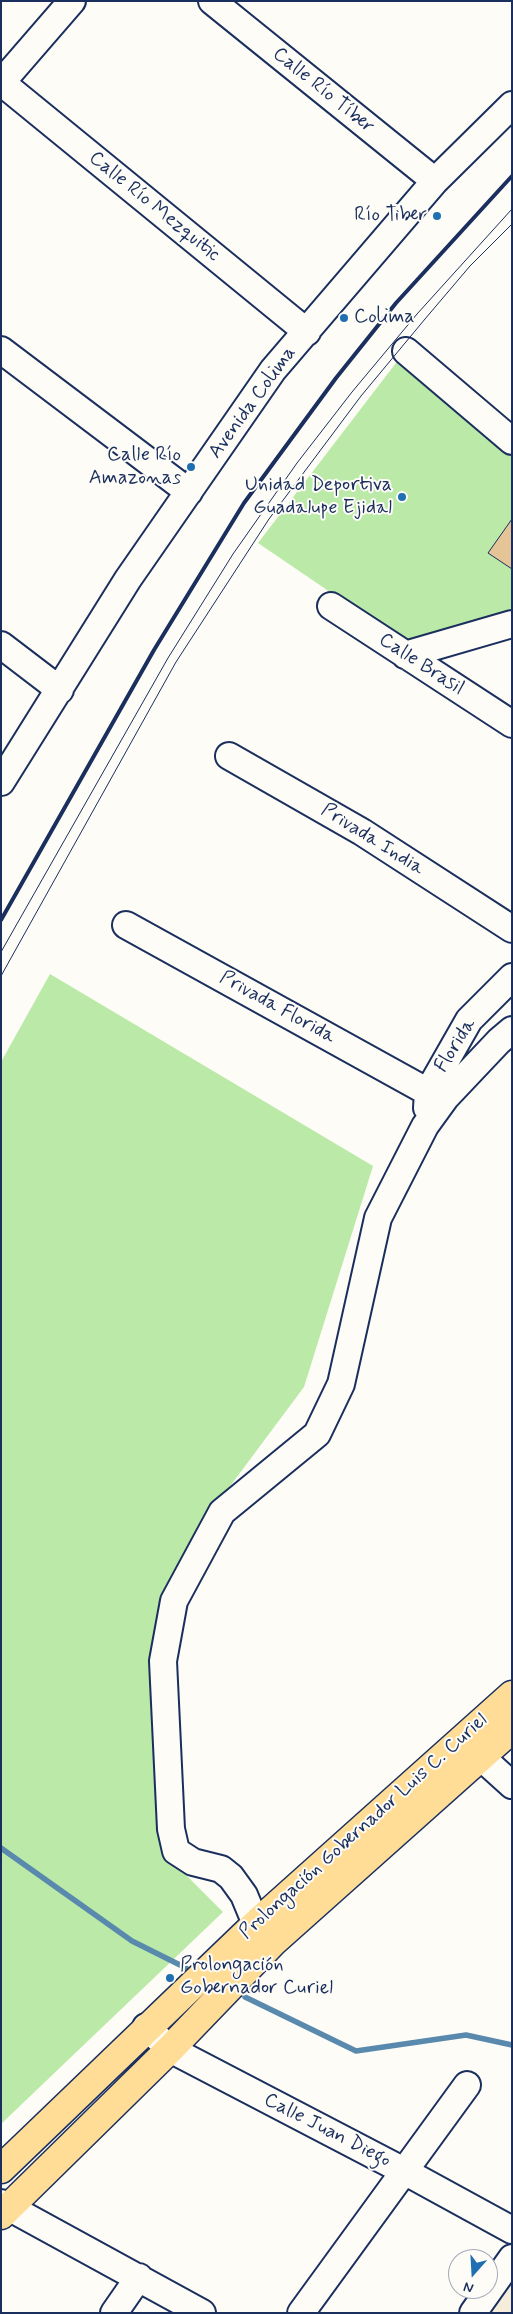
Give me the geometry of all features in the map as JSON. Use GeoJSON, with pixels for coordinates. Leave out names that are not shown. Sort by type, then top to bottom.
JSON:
{"type":"FeatureCollection","features":[{"type":"Feature","properties":{"kind":"main road","name":"Prolongación Gobernador Luis C. Curiel"},"geometry":{"type":"LineString","coordinates":[[4,2208],[170,2049],[265,1933],[512,1695]]}},
{"type":"Feature","properties":{"kind":"main road","name":"Prolongación Gobernador Luis C. Curiel"},"geometry":{"type":"LineString","coordinates":[[1,2168],[146,2028],[512,1730]]}},
{"type":"Feature","properties":{"kind":"street"},"geometry":{"type":"LineString","coordinates":[[1,83],[72,1]]}},
{"type":"Feature","properties":{"kind":"street","name":"Calle Río Tíber"},"geometry":{"type":"LineString","coordinates":[[212,1],[435,181]]}},
{"type":"Feature","properties":{"kind":"street","name":"Calle Río Mezquitic"},"geometry":{"type":"LineString","coordinates":[[1,83],[307,332]]}},
{"type":"Feature","properties":{"kind":"street","name":"Avenida Colima"},"geometry":{"type":"LineString","coordinates":[[1,782],[128,578],[273,370],[435,181],[512,105]]}},
{"type":"Feature","properties":{"kind":"street"},"geometry":{"type":"LineString","coordinates":[[1,350],[189,492]]}},
{"type":"Feature","properties":{"kind":"street"},"geometry":{"type":"LineString","coordinates":[[406,351],[512,441]]}},
{"type":"Feature","properties":{"kind":"street","name":"Calle Brasil"},"geometry":{"type":"LineString","coordinates":[[331,606],[512,724]]}},
{"type":"Feature","properties":{"kind":"street"},"geometry":{"type":"LineString","coordinates":[[405,655],[512,624]]}},
{"type":"Feature","properties":{"kind":"street"},"geometry":{"type":"LineString","coordinates":[[1,645],[60,690]]}},
{"type":"Feature","properties":{"kind":"street","name":"Privada India"},"geometry":{"type":"LineString","coordinates":[[229,756],[362,832],[512,929]]}},
{"type":"Feature","properties":{"kind":"street","name":"Privada Florida"},"geometry":{"type":"LineString","coordinates":[[126,925],[428,1092]]}},
{"type":"Feature","properties":{"kind":"street","name":"Florida"},"geometry":{"type":"LineString","coordinates":[[425,1126],[428,1092],[469,1020],[512,977]]}},
{"type":"Feature","properties":{"kind":"street"},"geometry":{"type":"LineString","coordinates":[[265,1933],[244,1895],[231,1877],[221,1869],[193,1862],[176,1851],[171,1829],[163,1661],[174,1601],[222,1512],[317,1434],[341,1384],[378,1218],[425,1126],[446,1097],[499,1041],[512,1030]]}},
{"type":"Feature","properties":{"kind":"street"},"geometry":{"type":"LineString","coordinates":[[481,1757],[512,1785]]}},
{"type":"Feature","properties":{"kind":"street","name":"Calle Juan Diego"},"geometry":{"type":"LineString","coordinates":[[146,2028],[170,2049],[404,2171],[512,2230]]}},
{"type":"Feature","properties":{"kind":"street"},"geometry":{"type":"LineString","coordinates":[[301,2313],[468,2085]]}},
{"type":"Feature","properties":{"kind":"street"},"geometry":{"type":"LineString","coordinates":[[4,2208],[139,2277],[202,2313]]}},
{"type":"Feature","properties":{"kind":"street"},"geometry":{"type":"LineString","coordinates":[[473,2313],[512,2258]]}},
{"type":"Feature","properties":{"kind":"street"},"geometry":{"type":"LineString","coordinates":[[114,2313],[139,2277]]}},
{"type":"Feature","properties":{"kind":"shaded area"},"geometry":{"type":"Polygon","coordinates":[[[512,2274],[512,2313],[485,2313],[495,2299],[498,2299],[498,2294],[512,2274]]]}},
{"type":"Feature","properties":{"kind":"green space","name":"Unidad Deportiva Guadalupe Ejidal"},"geometry":{"type":"Polygon","coordinates":[[[399,359],[512,452],[512,612],[402,641],[258,543],[399,359]]]}},
{"type":"Feature","properties":{"kind":"green space"},"geometry":{"type":"Polygon","coordinates":[[[50,974],[373,1166],[304,1387],[213,1509],[165,1592],[153,1756],[161,1850],[223,1912],[1,2124],[1,1062],[50,974]]]}},
{"type":"Feature","properties":{"kind":"building"},"geometry":{"type":"Polygon","coordinates":[[[512,519],[512,569],[488,553],[512,519]]]}},
{"type":"Feature","properties":{"kind":"waterway"},"geometry":{"type":"LineString","coordinates":[[1,1848],[132,1941],[186,1968]]}},
{"type":"Feature","properties":{"kind":"waterway"},"geometry":{"type":"LineString","coordinates":[[245,1997],[356,2051],[466,2035],[512,2045]]}},
{"type":"Feature","properties":{"kind":"tram line"},"geometry":{"type":"LineString","coordinates":[[1,952],[168,658],[233,554],[297,463],[352,392],[417,314],[512,209]]}},
{"type":"Feature","properties":{"kind":"tram line"},"geometry":{"type":"LineString","coordinates":[[1,976],[176,662],[269,519],[361,396],[470,266],[512,224]]}},
{"type":"Feature","properties":{"kind":"railway"},"geometry":{"type":"LineString","coordinates":[[1,920],[154,650],[244,503],[336,378],[396,303],[512,176]]}},
{"type":"Feature","properties":{"kind":"place","name":"Río Tiber"},"geometry":{"type":"Point","coordinates":[437,216]}},
{"type":"Feature","properties":{"kind":"place","name":"Colima"},"geometry":{"type":"Point","coordinates":[344,318]}},
{"type":"Feature","properties":{"kind":"place","name":"Calle Río Amazonas"},"geometry":{"type":"Point","coordinates":[191,467]}},
{"type":"Feature","properties":{"kind":"place","name":"Unidad Deportiva Guadalupe Ejidal"},"geometry":{"type":"Point","coordinates":[402,497]}},
{"type":"Feature","properties":{"kind":"place","name":"Prolongación Gobernador Curiel"},"geometry":{"type":"Point","coordinates":[170,1978]}}]}
